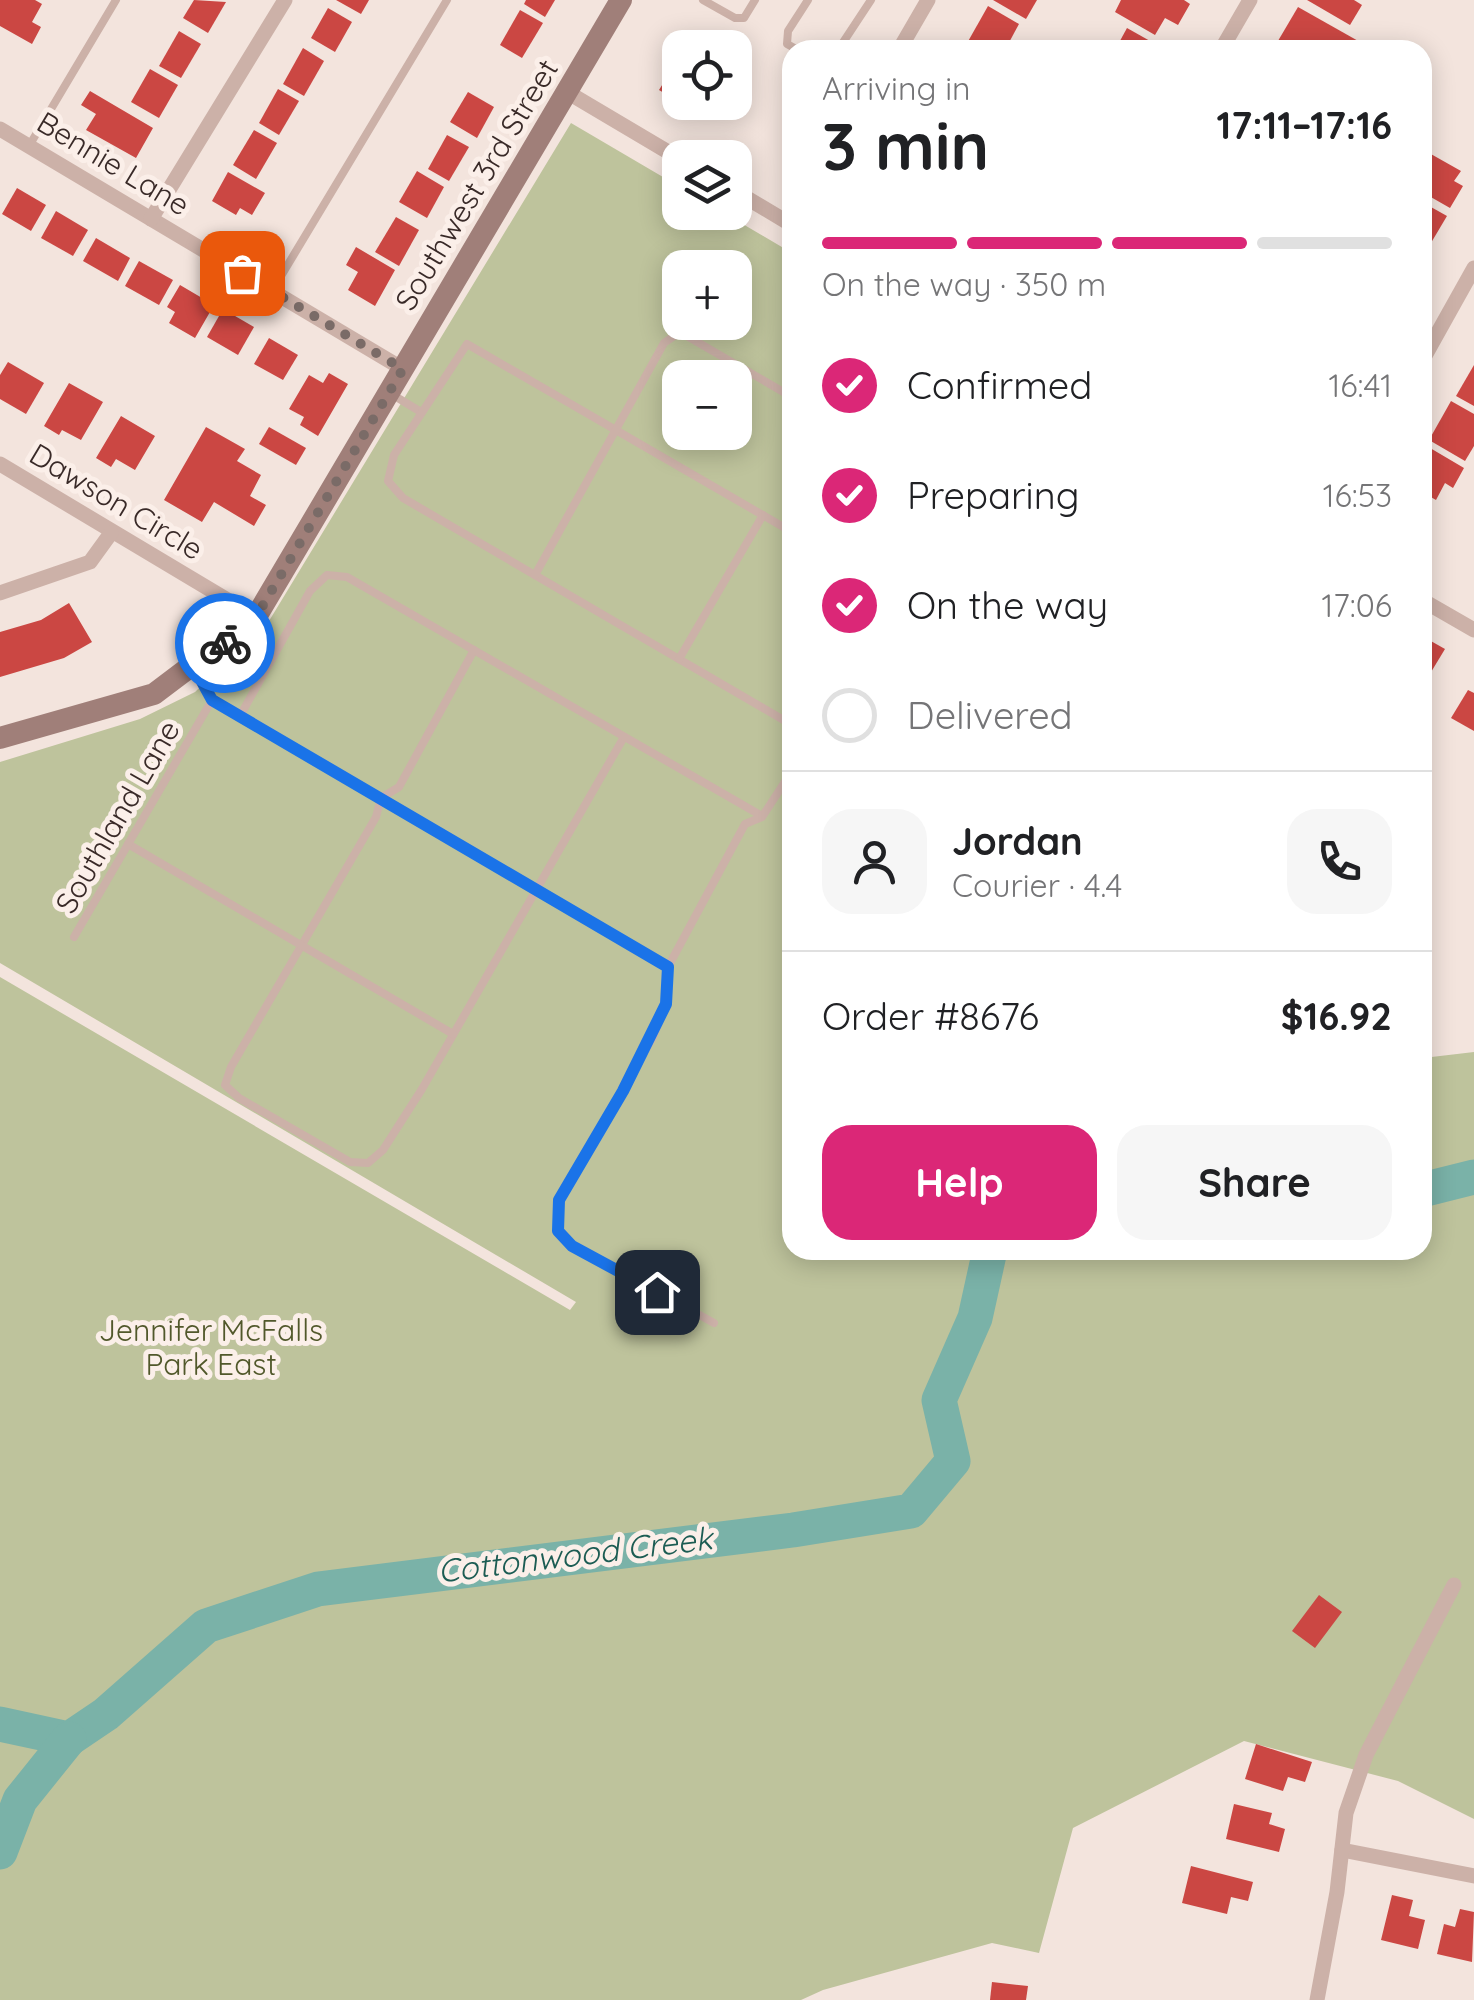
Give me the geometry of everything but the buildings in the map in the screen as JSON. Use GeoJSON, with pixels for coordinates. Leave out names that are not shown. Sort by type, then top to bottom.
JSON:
{"type":"FeatureCollection","features":[{"type":"Feature","properties":{"kind":"street"},"geometry":{"type":"LineString","coordinates":[[152,219],[285,0]]}},
{"type":"Feature","properties":{"kind":"street","name":"Southwest 3rd Street"},"geometry":{"type":"LineString","coordinates":[[0,738],[154,694],[256,617],[621,0]]}},
{"type":"Feature","properties":{"kind":"street"},"geometry":{"type":"LineString","coordinates":[[1227,40],[1250,0]]}},
{"type":"Feature","properties":{"kind":"street"},"geometry":{"type":"LineString","coordinates":[[904,40],[925,1]]}},
{"type":"Feature","properties":{"kind":"street"},"geometry":{"type":"LineString","coordinates":[[567,92],[662,148]]}},
{"type":"Feature","properties":{"kind":"street","name":"Bennie Lane"},"geometry":{"type":"LineString","coordinates":[[0,128],[403,369]]}},
{"type":"Feature","properties":{"kind":"street"},"geometry":{"type":"LineString","coordinates":[[752,201],[782,220]]}},
{"type":"Feature","properties":{"kind":"street"},"geometry":{"type":"LineString","coordinates":[[1432,343],[1474,268]]}},
{"type":"Feature","properties":{"kind":"street","name":"Dawson Circle"},"geometry":{"type":"LineString","coordinates":[[0,464],[256,617]]}},
{"type":"Feature","properties":{"kind":"street"},"geometry":{"type":"LineString","coordinates":[[0,593],[90,562],[111,533]]}},
{"type":"Feature","properties":{"kind":"street"},"geometry":{"type":"LineString","coordinates":[[1432,606],[1474,630]]}},
{"type":"Feature","properties":{"kind":"street"},"geometry":{"type":"LineString","coordinates":[[1317,2000],[1346,1813],[1366,1755],[1454,1584]]}},
{"type":"Feature","properties":{"kind":"street"},"geometry":{"type":"LineString","coordinates":[[1342,1850],[1474,1876]]}},
{"type":"Feature","properties":{"kind":"lane"},"geometry":{"type":"LineString","coordinates":[[29,146],[116,0]]}},
{"type":"Feature","properties":{"kind":"lane"},"geometry":{"type":"LineString","coordinates":[[272,291],[447,0]]}},
{"type":"Feature","properties":{"kind":"lane"},"geometry":{"type":"LineString","coordinates":[[703,0],[735,18],[744,18],[755,0]]}},
{"type":"Feature","properties":{"kind":"lane"},"geometry":{"type":"LineString","coordinates":[[787,40],[788,31],[808,0]]}},
{"type":"Feature","properties":{"kind":"lane"},"geometry":{"type":"LineString","coordinates":[[845,40],[872,0]]}},
{"type":"Feature","properties":{"kind":"lane"},"geometry":{"type":"LineString","coordinates":[[535,575],[664,344],[680,332],[782,391]]}},
{"type":"Feature","properties":{"kind":"lane"},"geometry":{"type":"LineString","coordinates":[[782,526],[467,344],[394,455],[388,481],[403,498],[782,719]]}},
{"type":"Feature","properties":{"kind":"lane"},"geometry":{"type":"LineString","coordinates":[[389,393],[421,412]]}},
{"type":"Feature","properties":{"kind":"lane"},"geometry":{"type":"LineString","coordinates":[[680,659],[764,515]]}},
{"type":"Feature","properties":{"kind":"lane"},"geometry":{"type":"LineString","coordinates":[[240,716],[310,591],[327,575],[347,577],[762,816]]}},
{"type":"Feature","properties":{"kind":"lane"},"geometry":{"type":"LineString","coordinates":[[474,650],[399,787],[381,798],[376,818],[231,1067],[225,1085],[254,1107],[350,1162],[368,1162],[383,1150],[624,737]]}},
{"type":"Feature","properties":{"kind":"lane","name":"Southland Lane"},"geometry":{"type":"LineString","coordinates":[[74,937],[212,700],[194,667]]}},
{"type":"Feature","properties":{"kind":"lane"},"geometry":{"type":"LineString","coordinates":[[212,700],[668,967]]}},
{"type":"Feature","properties":{"kind":"lane"},"geometry":{"type":"LineString","coordinates":[[714,1323],[572,1246],[558,1231],[559,1200],[623,1091],[666,1004],[668,967],[744,824],[762,816],[782,785]]}},
{"type":"Feature","properties":{"kind":"lane"},"geometry":{"type":"LineString","coordinates":[[128,844],[452,1034]]}},
{"type":"Feature","properties":{"kind":"green space","name":"Jennifer McFalls Park East"},"geometry":{"type":"Polygon","coordinates":[[[571,123],[662,176],[662,230],[752,229],[782,247],[782,1260],[1432,1260],[1432,1057],[1474,1052],[1474,1819],[1398,1781],[1244,1741],[1073,1828],[1039,1953],[992,1943],[823,1990],[801,2000],[0,2000],[0,977],[570,1310],[576,1302],[0,963],[0,762],[140,719],[195,692],[269,621],[571,123]]]}},
{"type":"Feature","properties":{"kind":"waterway","name":"Cottonwood Creek"},"geometry":{"type":"LineString","coordinates":[[1432,1188],[1474,1177]]}},
{"type":"Feature","properties":{"kind":"waterway","name":"Cottonwood Creek"},"geometry":{"type":"LineString","coordinates":[[0,1724],[69,1739],[106,1714],[206,1626],[318,1589],[793,1530],[911,1511],[953,1461],[939,1400],[975,1318],[988,1260]]}},
{"type":"Feature","properties":{"kind":"waterway"},"geometry":{"type":"LineString","coordinates":[[0,1852],[20,1800],[69,1739]]}},
{"type":"Feature","properties":{"kind":"way so far"},"geometry":{"type":"LineString","coordinates":[[225,643],[256,617],[403,369],[242,273]]}},
{"type":"Feature","properties":{"kind":"route"},"geometry":{"type":"LineString","coordinates":[[225,643],[194,667],[212,700],[668,967],[666,1004],[652,1037],[559,1200],[558,1231],[572,1246],[657,1292]]}}]}
